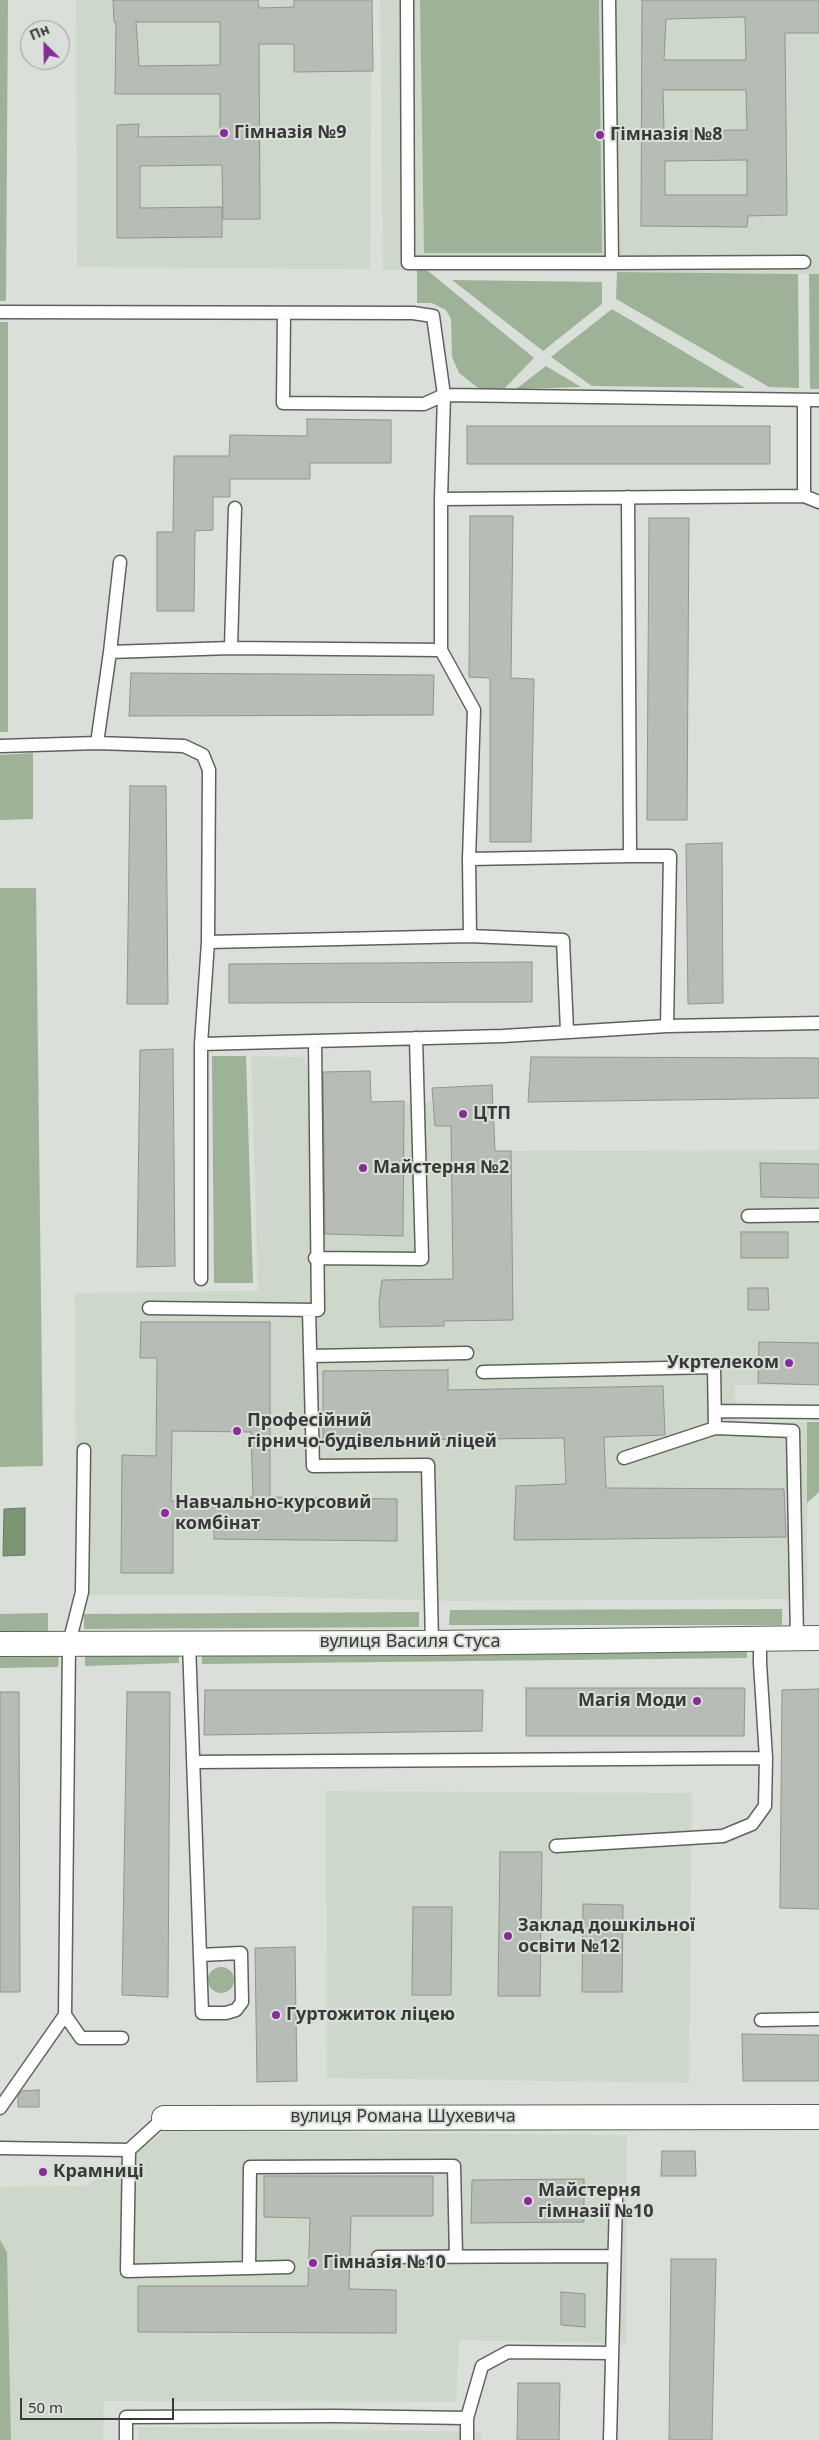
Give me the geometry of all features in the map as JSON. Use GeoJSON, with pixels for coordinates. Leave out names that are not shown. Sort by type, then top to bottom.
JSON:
{"type":"FeatureCollection","features":[{"type":"Feature","properties":{"kind":"street","name":"вулиця Василя Стуса"},"geometry":{"type":"LineString","coordinates":[[0,1644],[432,1643],[808,1638]]}},
{"type":"Feature","properties":{"kind":"street","name":"вулиця Романа Шухевича"},"geometry":{"type":"LineString","coordinates":[[164,2118],[819,2116]]}},
{"type":"Feature","properties":{"kind":"lane"},"geometry":{"type":"LineString","coordinates":[[407,0],[408,263],[804,262]]}},
{"type":"Feature","properties":{"kind":"lane"},"geometry":{"type":"LineString","coordinates":[[609,0],[612,263]]}},
{"type":"Feature","properties":{"kind":"lane"},"geometry":{"type":"LineString","coordinates":[[0,312],[413,313],[433,316],[444,395],[441,499],[441,650],[474,710],[469,859],[470,936]]}},
{"type":"Feature","properties":{"kind":"lane"},"geometry":{"type":"LineString","coordinates":[[284,313],[283,403],[424,404],[444,395],[819,400]]}},
{"type":"Feature","properties":{"kind":"lane"},"geometry":{"type":"LineString","coordinates":[[804,400],[804,496]]}},
{"type":"Feature","properties":{"kind":"lane"},"geometry":{"type":"LineString","coordinates":[[441,499],[804,496],[819,502]]}},
{"type":"Feature","properties":{"kind":"lane"},"geometry":{"type":"LineString","coordinates":[[628,497],[630,856]]}},
{"type":"Feature","properties":{"kind":"lane"},"geometry":{"type":"LineString","coordinates":[[231,648],[235,508]]}},
{"type":"Feature","properties":{"kind":"lane"},"geometry":{"type":"LineString","coordinates":[[97,742],[120,562]]}},
{"type":"Feature","properties":{"kind":"lane"},"geometry":{"type":"LineString","coordinates":[[110,652],[231,648],[441,650]]}},
{"type":"Feature","properties":{"kind":"lane"},"geometry":{"type":"LineString","coordinates":[[0,746],[97,742],[184,746],[203,755],[209,770],[208,942],[201,1044],[201,1278]]}},
{"type":"Feature","properties":{"kind":"lane"},"geometry":{"type":"LineString","coordinates":[[469,859],[670,856],[667,1026]]}},
{"type":"Feature","properties":{"kind":"lane"},"geometry":{"type":"LineString","coordinates":[[208,942],[470,936],[563,940],[567,1032]]}},
{"type":"Feature","properties":{"kind":"lane"},"geometry":{"type":"LineString","coordinates":[[201,1044],[503,1036],[667,1026],[819,1023]]}},
{"type":"Feature","properties":{"kind":"lane"},"geometry":{"type":"LineString","coordinates":[[315,1258],[422,1259],[416,1038]]}},
{"type":"Feature","properties":{"kind":"lane"},"geometry":{"type":"LineString","coordinates":[[149,1308],[318,1310],[315,1258],[314,1041]]}},
{"type":"Feature","properties":{"kind":"lane"},"geometry":{"type":"LineString","coordinates":[[748,1216],[819,1215]]}},
{"type":"Feature","properties":{"kind":"lane"},"geometry":{"type":"LineString","coordinates":[[309,1310],[313,1466],[428,1465],[432,1643]]}},
{"type":"Feature","properties":{"kind":"lane"},"geometry":{"type":"LineString","coordinates":[[310,1356],[467,1353]]}},
{"type":"Feature","properties":{"kind":"lane"},"geometry":{"type":"LineString","coordinates":[[483,1372],[714,1367],[715,1428]]}},
{"type":"Feature","properties":{"kind":"lane"},"geometry":{"type":"LineString","coordinates":[[716,1411],[819,1412]]}},
{"type":"Feature","properties":{"kind":"lane"},"geometry":{"type":"LineString","coordinates":[[624,1458],[715,1428],[793,1431],[808,1638]]}},
{"type":"Feature","properties":{"kind":"lane"},"geometry":{"type":"LineString","coordinates":[[0,2108],[65,2016],[69,1643],[82,1592],[84,1450]]}},
{"type":"Feature","properties":{"kind":"lane"},"geometry":{"type":"LineString","coordinates":[[556,1846],[723,1836],[752,1824],[765,1806],[766,1758],[760,1638]]}},
{"type":"Feature","properties":{"kind":"lane"},"geometry":{"type":"LineString","coordinates":[[189,1643],[202,2014],[226,2013],[236,2010],[242,2002],[241,1953],[200,1954]]}},
{"type":"Feature","properties":{"kind":"lane"},"geometry":{"type":"LineString","coordinates":[[194,1762],[766,1758]]}},
{"type":"Feature","properties":{"kind":"lane"},"geometry":{"type":"LineString","coordinates":[[65,2016],[81,2038],[122,2038]]}},
{"type":"Feature","properties":{"kind":"lane"},"geometry":{"type":"LineString","coordinates":[[761,2020],[819,2019]]}},
{"type":"Feature","properties":{"kind":"lane","name":"вулиця Романа Шухевича"},"geometry":{"type":"LineString","coordinates":[[129,2150],[164,2118]]}},
{"type":"Feature","properties":{"kind":"lane"},"geometry":{"type":"LineString","coordinates":[[0,2148],[129,2150],[127,2271],[288,2267]]}},
{"type":"Feature","properties":{"kind":"lane"},"geometry":{"type":"LineString","coordinates":[[249,2268],[250,2167],[454,2166],[456,2257]]}},
{"type":"Feature","properties":{"kind":"lane"},"geometry":{"type":"LineString","coordinates":[[610,2440],[616,2198]]}},
{"type":"Feature","properties":{"kind":"lane"},"geometry":{"type":"LineString","coordinates":[[378,2258],[614,2256]]}},
{"type":"Feature","properties":{"kind":"lane"},"geometry":{"type":"LineString","coordinates":[[467,2440],[467,2418],[482,2366],[508,2352],[612,2354]]}},
{"type":"Feature","properties":{"kind":"lane"},"geometry":{"type":"LineString","coordinates":[[126,2440],[126,2417],[467,2418]]}},
{"type":"Feature","properties":{"kind":"shaded area"},"geometry":{"type":"Polygon","coordinates":[[[0,0],[8,0],[6,301],[0,301],[0,0]]]}},
{"type":"Feature","properties":{"kind":"shaded area","name":"Гімназія №9"},"geometry":{"type":"Polygon","coordinates":[[[76,0],[372,0],[370,269],[77,267],[76,0]]]}},
{"type":"Feature","properties":{"kind":"shaded area","name":"Гімназія №8"},"geometry":{"type":"Polygon","coordinates":[[[380,0],[819,0],[819,274],[383,270],[380,0]]]}},
{"type":"Feature","properties":{"kind":"shaded area"},"geometry":{"type":"Polygon","coordinates":[[[420,0],[599,0],[602,253],[424,253],[420,0]]]}},
{"type":"Feature","properties":{"kind":"shaded area"},"geometry":{"type":"Polygon","coordinates":[[[417,270],[427,270],[534,358],[504,389],[478,388],[459,373],[452,357],[451,319],[446,310],[432,303],[417,303],[417,270]]]}},
{"type":"Feature","properties":{"kind":"shaded area"},"geometry":{"type":"Polygon","coordinates":[[[617,272],[798,274],[799,388],[769,387],[616,299],[617,272]]]}},
{"type":"Feature","properties":{"kind":"shaded area"},"geometry":{"type":"Polygon","coordinates":[[[809,274],[819,274],[819,389],[810,389],[809,274]]]}},
{"type":"Feature","properties":{"kind":"shaded area"},"geometry":{"type":"Polygon","coordinates":[[[452,280],[602,282],[602,304],[543,351],[452,280]]]}},
{"type":"Feature","properties":{"kind":"shaded area"},"geometry":{"type":"Polygon","coordinates":[[[612,309],[745,388],[592,386],[551,357],[612,309]]]}},
{"type":"Feature","properties":{"kind":"shaded area"},"geometry":{"type":"Polygon","coordinates":[[[0,322],[8,322],[8,732],[0,732],[0,322]]]}},
{"type":"Feature","properties":{"kind":"shaded area"},"geometry":{"type":"Polygon","coordinates":[[[546,366],[581,387],[516,389],[546,366]]]}},
{"type":"Feature","properties":{"kind":"shaded area"},"geometry":{"type":"Polygon","coordinates":[[[33,753],[33,819],[0,820],[0,755],[33,753]]]}},
{"type":"Feature","properties":{"kind":"shaded area"},"geometry":{"type":"Polygon","coordinates":[[[0,888],[36,888],[43,1466],[0,1467],[0,888]]]}},
{"type":"Feature","properties":{"kind":"shaded area"},"geometry":{"type":"Polygon","coordinates":[[[212,1056],[246,1056],[253,1283],[214,1283],[212,1056]]]}},
{"type":"Feature","properties":{"kind":"shaded area"},"geometry":{"type":"Polygon","coordinates":[[[251,1056],[303,1057],[321,1103],[432,1102],[435,1126],[494,1127],[495,1151],[819,1150],[819,1385],[734,1385],[737,1422],[807,1422],[807,1599],[455,1601],[215,1595],[76,1595],[75,1293],[258,1291],[251,1056]]]}},
{"type":"Feature","properties":{"kind":"shaded area"},"geometry":{"type":"Polygon","coordinates":[[[807,1422],[819,1422],[819,1492],[807,1503],[807,1422]]]}},
{"type":"Feature","properties":{"kind":"shaded area"},"geometry":{"type":"Polygon","coordinates":[[[25,1508],[25,1555],[3,1556],[4,1509],[25,1508]]]}},
{"type":"Feature","properties":{"kind":"shaded area"},"geometry":{"type":"Polygon","coordinates":[[[782,1609],[782,1625],[449,1625],[450,1610],[782,1609]]]}},
{"type":"Feature","properties":{"kind":"shaded area"},"geometry":{"type":"Polygon","coordinates":[[[419,1612],[419,1627],[84,1629],[84,1614],[419,1612]]]}},
{"type":"Feature","properties":{"kind":"shaded area"},"geometry":{"type":"Polygon","coordinates":[[[48,1613],[48,1633],[0,1634],[0,1614],[48,1613]]]}},
{"type":"Feature","properties":{"kind":"shaded area"},"geometry":{"type":"Polygon","coordinates":[[[747,1649],[747,1658],[202,1664],[202,1653],[747,1649]]]}},
{"type":"Feature","properties":{"kind":"shaded area"},"geometry":{"type":"Polygon","coordinates":[[[179,1650],[179,1663],[85,1666],[85,1652],[179,1650]]]}},
{"type":"Feature","properties":{"kind":"shaded area"},"geometry":{"type":"Polygon","coordinates":[[[0,1652],[59,1652],[58,1667],[0,1668],[0,1652]]]}},
{"type":"Feature","properties":{"kind":"shaded area","name":"Заклад дошкільної освіти №12"},"geometry":{"type":"Polygon","coordinates":[[[326,1791],[692,1793],[689,2083],[327,2078],[326,1791]]]}},
{"type":"Feature","properties":{"kind":"shaded area"},"geometry":{"type":"Polygon","coordinates":[[[221,1967],[230,1971],[234,1980],[230,1989],[221,1993],[212,1989],[208,1980],[212,1971],[221,1967]]]}},
{"type":"Feature","properties":{"kind":"shaded area","name":"Гімназія №10"},"geometry":{"type":"Polygon","coordinates":[[[165,2131],[627,2135],[626,2343],[459,2340],[456,2402],[104,2401],[103,2440],[0,2440],[0,2187],[86,2186],[165,2131]]]}},
{"type":"Feature","properties":{"kind":"shaded area"},"geometry":{"type":"Polygon","coordinates":[[[0,2240],[7,2252],[11,2440],[0,2440],[0,2240]]]}},
{"type":"Feature","properties":{"kind":"shaded area"},"geometry":{"type":"Polygon","coordinates":[[[138,2427],[481,2432],[481,2440],[138,2440],[138,2427]]]}},
{"type":"Feature","properties":{"kind":"building"},"geometry":{"type":"Polygon","coordinates":[[[113,0],[258,0],[259,8],[294,7],[294,0],[372,0],[373,71],[294,72],[294,44],[259,44],[260,219],[223,219],[222,165],[140,166],[140,208],[222,207],[222,237],[117,238],[117,125],[139,124],[138,137],[220,136],[220,94],[115,94],[116,22],[114,22],[113,0]],[[136,22],[139,66],[220,65],[220,22],[136,22]]]}},
{"type":"Feature","properties":{"kind":"building"},"geometry":{"type":"Polygon","coordinates":[[[642,0],[819,0],[819,33],[785,33],[787,215],[748,216],[747,227],[641,226],[642,0]],[[745,17],[666,19],[664,60],[746,60],[745,17]],[[663,90],[664,131],[747,130],[746,90],[663,90]],[[747,160],[665,161],[665,195],[747,195],[747,160]]]}},
{"type":"Feature","properties":{"kind":"building"},"geometry":{"type":"Polygon","coordinates":[[[307,419],[391,420],[391,463],[310,463],[310,479],[230,479],[230,497],[213,497],[213,530],[195,531],[194,611],[157,611],[157,532],[173,532],[174,456],[229,456],[230,435],[307,436],[307,419]]]}},
{"type":"Feature","properties":{"kind":"building"},"geometry":{"type":"Polygon","coordinates":[[[467,426],[770,426],[770,464],[467,464],[467,426]]]}},
{"type":"Feature","properties":{"kind":"building"},"geometry":{"type":"Polygon","coordinates":[[[470,516],[513,516],[511,678],[534,679],[531,842],[490,842],[490,678],[469,677],[470,516]]]}},
{"type":"Feature","properties":{"kind":"building"},"geometry":{"type":"Polygon","coordinates":[[[649,518],[689,518],[687,820],[647,820],[649,518]]]}},
{"type":"Feature","properties":{"kind":"building"},"geometry":{"type":"Polygon","coordinates":[[[131,673],[434,675],[433,715],[129,716],[131,673]]]}},
{"type":"Feature","properties":{"kind":"building"},"geometry":{"type":"Polygon","coordinates":[[[130,786],[166,786],[168,1004],[127,1004],[130,786]]]}},
{"type":"Feature","properties":{"kind":"building"},"geometry":{"type":"Polygon","coordinates":[[[722,843],[723,1003],[688,1004],[686,844],[722,843]]]}},
{"type":"Feature","properties":{"kind":"building"},"geometry":{"type":"Polygon","coordinates":[[[532,962],[532,1002],[229,1003],[229,964],[532,962]]]}},
{"type":"Feature","properties":{"kind":"building"},"geometry":{"type":"Polygon","coordinates":[[[173,1049],[175,1266],[137,1267],[140,1050],[173,1049]]]}},
{"type":"Feature","properties":{"kind":"building"},"geometry":{"type":"Polygon","coordinates":[[[531,1057],[819,1058],[819,1098],[528,1102],[531,1057]]]}},
{"type":"Feature","properties":{"kind":"building","name":"Майстерня №2"},"geometry":{"type":"Polygon","coordinates":[[[370,1071],[371,1102],[404,1101],[403,1236],[325,1234],[323,1072],[370,1071]]]}},
{"type":"Feature","properties":{"kind":"building"},"geometry":{"type":"Polygon","coordinates":[[[492,1085],[495,1151],[511,1151],[513,1320],[444,1321],[444,1326],[380,1327],[379,1302],[382,1280],[453,1279],[451,1126],[435,1126],[432,1088],[492,1085]]]}},
{"type":"Feature","properties":{"kind":"building"},"geometry":{"type":"Polygon","coordinates":[[[760,1163],[819,1164],[819,1198],[761,1197],[760,1163]]]}},
{"type":"Feature","properties":{"kind":"building"},"geometry":{"type":"Polygon","coordinates":[[[741,1232],[788,1232],[788,1258],[741,1258],[741,1232]]]}},
{"type":"Feature","properties":{"kind":"building"},"geometry":{"type":"Polygon","coordinates":[[[748,1288],[768,1288],[769,1310],[748,1310],[748,1288]]]}},
{"type":"Feature","properties":{"kind":"building","name":"Професійний гірничо-будівельний ліцей"},"geometry":{"type":"Polygon","coordinates":[[[141,1322],[270,1322],[270,1497],[397,1499],[397,1541],[214,1539],[214,1524],[173,1524],[173,1573],[121,1573],[122,1455],[156,1456],[157,1358],[140,1358],[141,1322]],[[172,1431],[171,1501],[214,1502],[214,1498],[253,1497],[251,1432],[172,1431]]]}},
{"type":"Feature","properties":{"kind":"building","name":"Укртелеком"},"geometry":{"type":"Polygon","coordinates":[[[759,1342],[819,1343],[819,1385],[758,1383],[759,1342]]]}},
{"type":"Feature","properties":{"kind":"building"},"geometry":{"type":"Polygon","coordinates":[[[448,1370],[448,1390],[663,1386],[665,1435],[604,1437],[606,1488],[784,1489],[786,1537],[514,1540],[516,1486],[566,1484],[564,1438],[323,1441],[323,1371],[448,1370]]]}},
{"type":"Feature","properties":{"kind":"building"},"geometry":{"type":"Polygon","coordinates":[[[526,1688],[745,1688],[744,1736],[526,1736],[526,1688]]]}},
{"type":"Feature","properties":{"kind":"building"},"geometry":{"type":"Polygon","coordinates":[[[819,1689],[819,1909],[780,1908],[782,1690],[819,1689]]]}},
{"type":"Feature","properties":{"kind":"building"},"geometry":{"type":"Polygon","coordinates":[[[205,1690],[483,1690],[482,1731],[204,1735],[205,1690]]]}},
{"type":"Feature","properties":{"kind":"building"},"geometry":{"type":"Polygon","coordinates":[[[0,1692],[19,1692],[20,1992],[0,1992],[0,1692]]]}},
{"type":"Feature","properties":{"kind":"building"},"geometry":{"type":"Polygon","coordinates":[[[127,1692],[170,1692],[168,1997],[122,1995],[127,1692]]]}},
{"type":"Feature","properties":{"kind":"building"},"geometry":{"type":"Polygon","coordinates":[[[500,1852],[542,1852],[540,1996],[498,1996],[500,1852]]]}},
{"type":"Feature","properties":{"kind":"building"},"geometry":{"type":"Polygon","coordinates":[[[583,1904],[623,1905],[622,1992],[582,1992],[583,1904]]]}},
{"type":"Feature","properties":{"kind":"building"},"geometry":{"type":"Polygon","coordinates":[[[413,1907],[452,1907],[451,1995],[412,1995],[413,1907]]]}},
{"type":"Feature","properties":{"kind":"building","name":"Гуртожиток ліцею"},"geometry":{"type":"Polygon","coordinates":[[[295,1947],[297,2081],[257,2082],[255,1948],[295,1947]]]}},
{"type":"Feature","properties":{"kind":"building"},"geometry":{"type":"Polygon","coordinates":[[[742,2034],[819,2035],[819,2081],[743,2081],[742,2034]]]}},
{"type":"Feature","properties":{"kind":"building"},"geometry":{"type":"Polygon","coordinates":[[[39,2090],[39,2107],[18,2107],[18,2096],[22,2091],[39,2090]]]}},
{"type":"Feature","properties":{"kind":"building"},"geometry":{"type":"Polygon","coordinates":[[[662,2151],[695,2151],[696,2176],[661,2176],[662,2151]]]}},
{"type":"Feature","properties":{"kind":"building"},"geometry":{"type":"Polygon","coordinates":[[[264,2176],[433,2176],[433,2216],[351,2216],[349,2289],[396,2290],[396,2333],[138,2332],[138,2286],[308,2286],[310,2218],[264,2217],[264,2176]]]}},
{"type":"Feature","properties":{"kind":"building","name":"Майстерня гімназії №10"},"geometry":{"type":"Polygon","coordinates":[[[584,2179],[584,2222],[471,2223],[472,2180],[584,2179]]]}},
{"type":"Feature","properties":{"kind":"building"},"geometry":{"type":"Polygon","coordinates":[[[671,2259],[716,2259],[712,2440],[669,2440],[671,2259]]]}},
{"type":"Feature","properties":{"kind":"building"},"geometry":{"type":"Polygon","coordinates":[[[561,2292],[585,2294],[585,2327],[561,2325],[561,2292]]]}},
{"type":"Feature","properties":{"kind":"building"},"geometry":{"type":"Polygon","coordinates":[[[518,2383],[560,2383],[559,2440],[517,2440],[518,2383]]]}},
{"type":"Feature","properties":{"kind":"place","name":"Гімназія №9"},"geometry":{"type":"Point","coordinates":[224,133]}},
{"type":"Feature","properties":{"kind":"place","name":"Гімназія №8"},"geometry":{"type":"Point","coordinates":[600,135]}},
{"type":"Feature","properties":{"kind":"place","name":"ЦТП"},"geometry":{"type":"Point","coordinates":[463,1114]}},
{"type":"Feature","properties":{"kind":"place","name":"Майстерня №2"},"geometry":{"type":"Point","coordinates":[363,1168]}},
{"type":"Feature","properties":{"kind":"place","name":"Укртелеком"},"geometry":{"type":"Point","coordinates":[789,1363]}},
{"type":"Feature","properties":{"kind":"place","name":"Професійний гірничо-будівельний ліцей"},"geometry":{"type":"Point","coordinates":[237,1431]}},
{"type":"Feature","properties":{"kind":"place","name":"Навчально-курсовий комбінат"},"geometry":{"type":"Point","coordinates":[165,1513]}},
{"type":"Feature","properties":{"kind":"place","name":"Магія Моди"},"geometry":{"type":"Point","coordinates":[697,1701]}},
{"type":"Feature","properties":{"kind":"place","name":"Заклад дошкільної освіти №12"},"geometry":{"type":"Point","coordinates":[508,1936]}},
{"type":"Feature","properties":{"kind":"place","name":"Гуртожиток ліцею"},"geometry":{"type":"Point","coordinates":[276,2015]}},
{"type":"Feature","properties":{"kind":"place","name":"Крамниці"},"geometry":{"type":"Point","coordinates":[43,2172]}},
{"type":"Feature","properties":{"kind":"place","name":"Майстерня гімназії №10"},"geometry":{"type":"Point","coordinates":[528,2201]}},
{"type":"Feature","properties":{"kind":"place","name":"Гімназія №10"},"geometry":{"type":"Point","coordinates":[313,2263]}}]}
